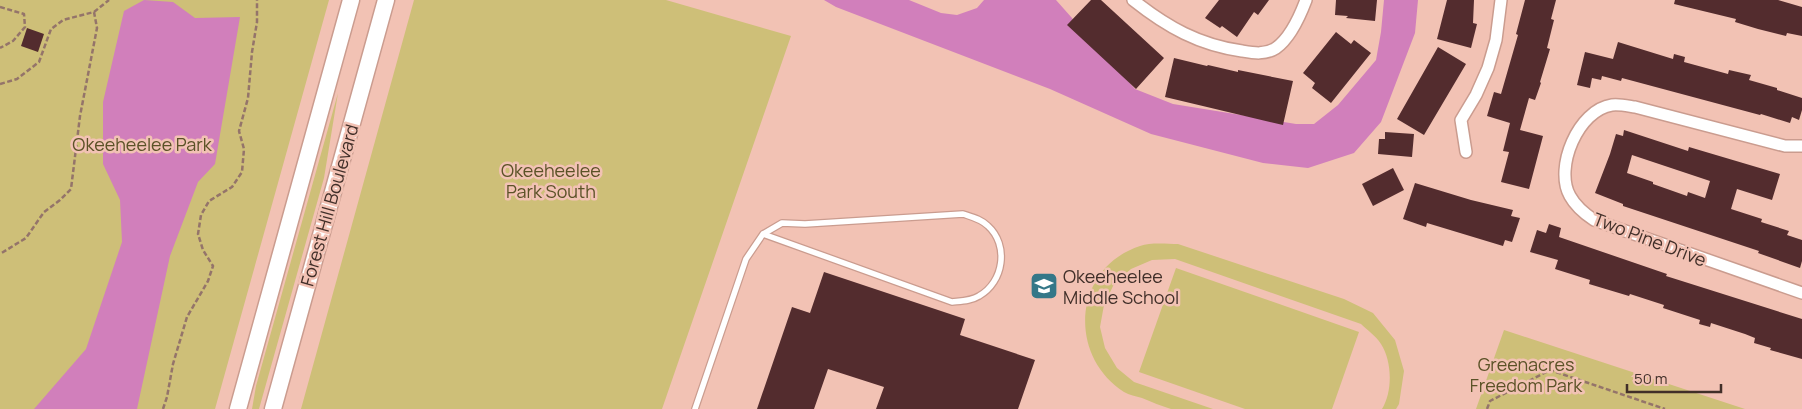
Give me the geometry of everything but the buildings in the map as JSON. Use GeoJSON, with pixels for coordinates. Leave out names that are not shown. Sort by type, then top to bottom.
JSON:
{"type":"FeatureCollection","features":[{"type":"Feature","properties":{"kind":"main road","name":"Forest Hill Boulevard"},"geometry":{"type":"LineString","coordinates":[[238,409],[351,0]]}},
{"type":"Feature","properties":{"kind":"main road","name":"Forest Hill Boulevard"},"geometry":{"type":"LineString","coordinates":[[273,409],[386,0]]}},
{"type":"Feature","properties":{"kind":"street"},"geometry":{"type":"LineString","coordinates":[[1133,0],[1172,28],[1191,38],[1211,45],[1257,54],[1275,49],[1282,42],[1294,26],[1306,0]]}},
{"type":"Feature","properties":{"kind":"street"},"geometry":{"type":"LineString","coordinates":[[1466,152],[1462,120],[1488,68],[1496,40],[1501,0]]}},
{"type":"Feature","properties":{"kind":"street","name":"Two Pine Drive"},"geometry":{"type":"LineString","coordinates":[[1802,146],[1785,146],[1635,107],[1611,105],[1592,114],[1579,128],[1568,150],[1565,176],[1569,195],[1580,210],[1594,220],[1802,293]]}},
{"type":"Feature","properties":{"kind":"lane"},"geometry":{"type":"LineString","coordinates":[[695,409],[746,259],[763,234],[782,223],[805,224],[963,214],[976,218],[988,226],[996,236],[1001,249],[1001,263],[998,276],[990,288],[979,296],[966,301],[952,302],[763,234]]}},
{"type":"Feature","properties":{"kind":"path"},"geometry":{"type":"LineString","coordinates":[[0,84],[17,79],[39,62],[51,29],[63,20],[94,12],[109,0]]}},
{"type":"Feature","properties":{"kind":"path"},"geometry":{"type":"LineString","coordinates":[[163,409],[173,364],[187,317],[208,281],[213,266],[203,250],[198,234],[201,214],[209,201],[232,188],[242,172],[244,148],[239,131],[248,98],[257,22],[257,0]]}},
{"type":"Feature","properties":{"kind":"path"},"geometry":{"type":"LineString","coordinates":[[0,7],[24,14],[25,27],[13,41],[0,48]]}},
{"type":"Feature","properties":{"kind":"path"},"geometry":{"type":"LineString","coordinates":[[0,254],[26,238],[44,212],[71,189],[80,116],[97,28],[94,12]]}},
{"type":"Feature","properties":{"kind":"path"},"geometry":{"type":"LineString","coordinates":[[1487,409],[1490,401],[1550,370],[1665,409]]}},
{"type":"Feature","properties":{"kind":"green space","name":"Okeeheelee Park"},"geometry":{"type":"Polygon","coordinates":[[[0,0],[329,0],[215,409],[0,409],[0,0]]]}},
{"type":"Feature","properties":{"kind":"green space","name":"Okeeheelee Park South"},"geometry":{"type":"Polygon","coordinates":[[[414,0],[666,0],[791,36],[662,409],[301,409],[414,0]]]}},
{"type":"Feature","properties":{"kind":"green space"},"geometry":{"type":"Polygon","coordinates":[[[338,93],[324,178],[259,409],[252,409],[256,386],[338,93]]]}},
{"type":"Feature","properties":{"kind":"green space"},"geometry":{"type":"Polygon","coordinates":[[[1178,244],[1344,299],[1373,313],[1395,340],[1404,371],[1399,404],[1396,409],[1382,409],[1388,394],[1389,367],[1385,351],[1379,341],[1361,324],[1175,259],[1152,260],[1131,269],[1114,284],[1104,305],[1100,327],[1105,348],[1117,368],[1134,382],[1213,409],[1171,409],[1124,392],[1106,376],[1093,357],[1086,335],[1086,313],[1090,292],[1101,273],[1118,257],[1144,245],[1178,244]]]}},
{"type":"Feature","properties":{"kind":"green space"},"geometry":{"type":"Polygon","coordinates":[[[1176,268],[1359,332],[1332,409],[1245,409],[1139,372],[1176,268]]]}},
{"type":"Feature","properties":{"kind":"green space","name":"Greenacres Freedom Park"},"geometry":{"type":"Polygon","coordinates":[[[1504,330],[1745,409],[1476,409],[1504,330]]]}},
{"type":"Feature","properties":{"kind":"shaded area"},"geometry":{"type":"Polygon","coordinates":[[[144,0],[173,2],[195,18],[240,17],[215,164],[198,182],[170,256],[137,409],[34,409],[86,349],[122,242],[120,200],[103,164],[103,102],[124,11],[144,0]]]}},
{"type":"Feature","properties":{"kind":"shaded area"},"geometry":{"type":"Polygon","coordinates":[[[824,0],[909,0],[941,13],[957,15],[977,8],[984,0],[1056,0],[1135,89],[1173,104],[1296,124],[1314,124],[1338,105],[1376,60],[1384,0],[1418,0],[1415,33],[1381,122],[1354,153],[1308,168],[1263,163],[1151,134],[1050,89],[836,7],[824,0]]]}},
{"type":"Feature","properties":{"kind":"place","name":"Okeeheelee Middle School"},"geometry":{"type":"Point","coordinates":[1044,286]}}]}
